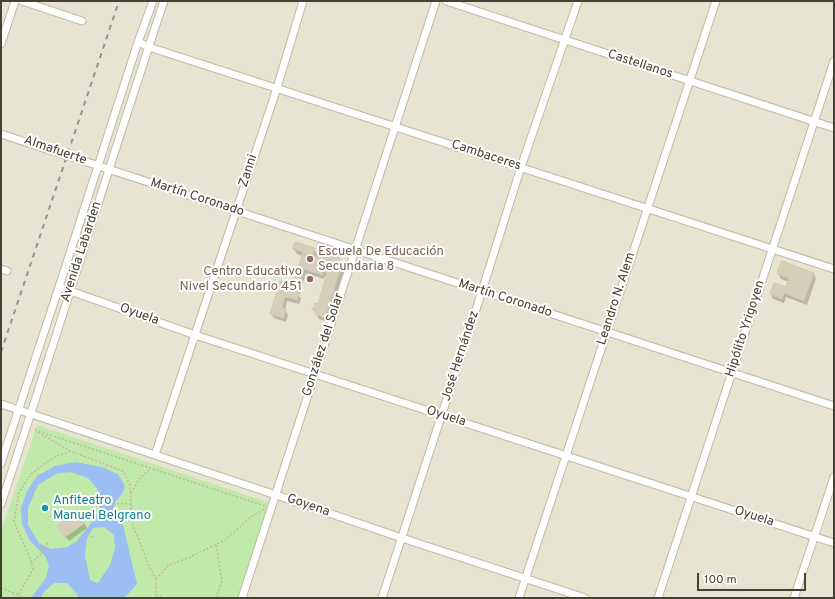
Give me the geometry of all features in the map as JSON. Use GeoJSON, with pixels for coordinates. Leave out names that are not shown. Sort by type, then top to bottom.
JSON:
{"type":"FeatureCollection","features":[{"type":"Feature","properties":{"kind":"street"},"geometry":{"type":"LineString","coordinates":[[1,44],[15,1]]}},
{"type":"Feature","properties":{"kind":"street"},"geometry":{"type":"LineString","coordinates":[[22,1],[82,21]]}},
{"type":"Feature","properties":{"kind":"street","name":"Avenida Labarden"},"geometry":{"type":"LineString","coordinates":[[1,463],[60,287],[138,42],[153,1]]}},
{"type":"Feature","properties":{"kind":"street","name":"Avenida Labarden"},"geometry":{"type":"LineString","coordinates":[[1,504],[108,169],[164,1]]}},
{"type":"Feature","properties":{"kind":"street","name":"Zanni"},"geometry":{"type":"LineString","coordinates":[[155,455],[236,211],[303,1]]}},
{"type":"Feature","properties":{"kind":"street","name":"González del Solar"},"geometry":{"type":"LineString","coordinates":[[242,598],[436,1]]}},
{"type":"Feature","properties":{"kind":"street","name":"Castellanos"},"geometry":{"type":"LineString","coordinates":[[446,1],[834,128]]}},
{"type":"Feature","properties":{"kind":"street","name":"José Hernández"},"geometry":{"type":"LineString","coordinates":[[382,598],[521,167],[578,1]]}},
{"type":"Feature","properties":{"kind":"street","name":"Leandro N. Alem"},"geometry":{"type":"LineString","coordinates":[[519,598],[716,1]]}},
{"type":"Feature","properties":{"kind":"street","name":"Cambaceres"},"geometry":{"type":"LineString","coordinates":[[138,42],[834,269]]}},
{"type":"Feature","properties":{"kind":"street","name":"Hipólito Yrigoyen"},"geometry":{"type":"LineString","coordinates":[[658,598],[834,61]]}},
{"type":"Feature","properties":{"kind":"street","name":"Almafuerte"},"geometry":{"type":"LineString","coordinates":[[1,134],[60,152],[108,169]]}},
{"type":"Feature","properties":{"kind":"street","name":"Martín Coronado"},"geometry":{"type":"LineString","coordinates":[[108,169],[834,406]]}},
{"type":"Feature","properties":{"kind":"street","name":"Oyuela"},"geometry":{"type":"LineString","coordinates":[[60,287],[195,335],[834,543]]}},
{"type":"Feature","properties":{"kind":"street","name":"Goyena"},"geometry":{"type":"LineString","coordinates":[[1,404],[585,598]]}},
{"type":"Feature","properties":{"kind":"street"},"geometry":{"type":"LineString","coordinates":[[794,598],[834,477]]}},
{"type":"Feature","properties":{"kind":"path"},"geometry":{"type":"LineString","coordinates":[[156,598],[156,579],[149,566],[132,523],[130,485],[123,471],[70,451],[35,430],[271,508]]}},
{"type":"Feature","properties":{"kind":"path"},"geometry":{"type":"LineString","coordinates":[[18,598],[18,595],[33,569],[14,522],[19,492],[32,473],[53,458],[70,451]]}},
{"type":"Feature","properties":{"kind":"path"},"geometry":{"type":"LineString","coordinates":[[131,493],[138,478],[151,468]]}},
{"type":"Feature","properties":{"kind":"path"},"geometry":{"type":"LineString","coordinates":[[93,503],[131,504]]}},
{"type":"Feature","properties":{"kind":"path"},"geometry":{"type":"LineString","coordinates":[[156,579],[169,565],[190,557],[225,540],[252,517],[265,509],[271,508]]}},
{"type":"Feature","properties":{"kind":"path"},"geometry":{"type":"LineString","coordinates":[[80,531],[93,537]]}},
{"type":"Feature","properties":{"kind":"path"},"geometry":{"type":"LineString","coordinates":[[31,563],[40,555],[48,542]]}},
{"type":"Feature","properties":{"kind":"path"},"geometry":{"type":"LineString","coordinates":[[216,544],[222,581],[216,598]]}},
{"type":"Feature","properties":{"kind":"path"},"geometry":{"type":"LineString","coordinates":[[1,588],[26,598]]}},
{"type":"Feature","properties":{"kind":"path"},"geometry":{"type":"LineString","coordinates":[[156,595],[164,598]]}},
{"type":"Feature","properties":{"kind":"shaded area"},"geometry":{"type":"Polygon","coordinates":[[[1,1],[834,1],[834,598],[1,598],[1,1]]]}},
{"type":"Feature","properties":{"kind":"green space"},"geometry":{"type":"Polygon","coordinates":[[[37,425],[273,504],[241,598],[1,598],[1,531],[37,425]]]}},
{"type":"Feature","properties":{"kind":"water"},"geometry":{"type":"Polygon","coordinates":[[[75,462],[102,467],[118,474],[125,486],[122,494],[116,501],[113,510],[121,517],[137,584],[124,598],[77,598],[78,595],[67,583],[54,583],[40,598],[31,598],[46,578],[49,565],[45,556],[30,541],[22,524],[21,508],[27,491],[37,476],[55,466],[75,462]],[[70,472],[56,474],[38,485],[28,508],[28,525],[39,543],[51,549],[67,547],[77,541],[95,518],[100,507],[98,490],[88,478],[70,472]],[[104,527],[93,528],[87,538],[85,556],[90,580],[98,583],[110,565],[115,548],[114,535],[104,527]]]}},
{"type":"Feature","properties":{"kind":"building"},"geometry":{"type":"Polygon","coordinates":[[[295,242],[315,248],[313,255],[320,257],[322,250],[335,254],[334,257],[340,258],[339,263],[342,264],[325,318],[315,314],[316,311],[312,310],[315,303],[318,304],[327,273],[323,271],[322,275],[304,269],[305,265],[297,293],[299,293],[297,300],[285,297],[282,308],[286,309],[284,318],[270,314],[280,281],[284,282],[283,288],[292,290],[303,252],[293,249],[295,242]]]}},
{"type":"Feature","properties":{"kind":"building"},"geometry":{"type":"Polygon","coordinates":[[[782,261],[814,273],[804,301],[784,293],[782,299],[770,294],[774,283],[786,287],[789,278],[777,274],[782,261]]]}},
{"type":"Feature","properties":{"kind":"building"},"geometry":{"type":"Polygon","coordinates":[[[77,512],[85,523],[65,537],[57,526],[77,512]]]}},
{"type":"Feature","properties":{"kind":"railway"},"geometry":{"type":"LineString","coordinates":[[1,352],[119,1]]}},
{"type":"Feature","properties":{"kind":"place","name":"Escuela De Educación Secundaria 8"},"geometry":{"type":"Point","coordinates":[310,259]}},
{"type":"Feature","properties":{"kind":"place","name":"Centro Educativo Nivel Secundario 451"},"geometry":{"type":"Point","coordinates":[310,279]}},
{"type":"Feature","properties":{"kind":"place","name":"Anfiteatro Manuel Belgrano"},"geometry":{"type":"Point","coordinates":[45,508]}}]}
